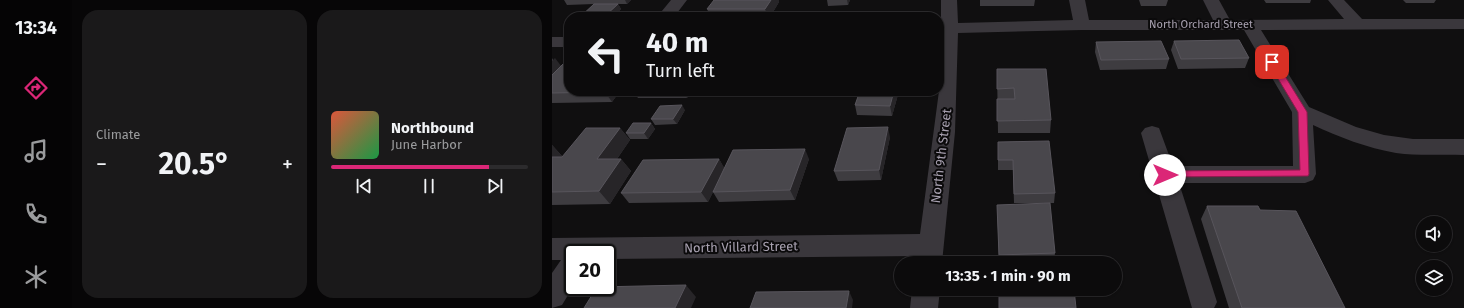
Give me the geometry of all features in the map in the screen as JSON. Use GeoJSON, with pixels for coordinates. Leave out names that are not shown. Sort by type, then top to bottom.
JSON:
{"type":"FeatureCollection","features":[{"type":"Feature","properties":{"kind":"street"},"geometry":{"type":"LineString","coordinates":[[669,12],[679,0]]}},
{"type":"Feature","properties":{"kind":"street","name":"North 9th Street"},"geometry":{"type":"LineString","coordinates":[[930,254],[948,106],[945,29],[948,0]]}},
{"type":"Feature","properties":{"kind":"street"},"geometry":{"type":"LineString","coordinates":[[1077,0],[1082,25]]}},
{"type":"Feature","properties":{"kind":"street"},"geometry":{"type":"LineString","coordinates":[[1211,0],[1224,24]]}},
{"type":"Feature","properties":{"kind":"street"},"geometry":{"type":"LineString","coordinates":[[1336,0],[1357,24]]}},
{"type":"Feature","properties":{"kind":"street"},"geometry":{"type":"LineString","coordinates":[[1165,175],[1305,174],[1302,112],[1249,24]]}},
{"type":"Feature","properties":{"kind":"street","name":"North Orchard Street"},"geometry":{"type":"LineString","coordinates":[[945,29],[1082,25],[1464,24]]}},
{"type":"Feature","properties":{"kind":"street"},"geometry":{"type":"LineString","coordinates":[[552,42],[564,42]]}},
{"type":"Feature","properties":{"kind":"street"},"geometry":{"type":"LineString","coordinates":[[1302,112],[1345,131],[1372,140],[1397,145],[1464,147]]}},
{"type":"Feature","properties":{"kind":"street"},"geometry":{"type":"LineString","coordinates":[[1152,133],[1204,302]]}},
{"type":"Feature","properties":{"kind":"street","name":"North Villard Street"},"geometry":{"type":"LineString","coordinates":[[552,249],[564,252]]}},
{"type":"Feature","properties":{"kind":"street","name":"North Villard Street"},"geometry":{"type":"LineString","coordinates":[[616,255],[930,254]]}},
{"type":"Feature","properties":{"kind":"street"},"geometry":{"type":"LineString","coordinates":[[552,296],[564,278]]}},
{"type":"Feature","properties":{"kind":"street"},"geometry":{"type":"LineString","coordinates":[[924,308],[925,296]]}},
{"type":"Feature","properties":{"kind":"building"},"geometry":{"type":"Polygon","coordinates":[[[714,0],[771,0],[765,9],[707,9],[714,0]]]}},
{"type":"Feature","properties":{"kind":"building"},"geometry":{"type":"Polygon","coordinates":[[[594,4],[618,4],[609,12],[585,12],[594,4]]]}},
{"type":"Feature","properties":{"kind":"building"},"geometry":{"type":"Polygon","coordinates":[[[1239,40],[1249,58],[1181,59],[1174,41],[1239,40]]]}},
{"type":"Feature","properties":{"kind":"building"},"geometry":{"type":"Polygon","coordinates":[[[1161,41],[1169,59],[1101,60],[1096,42],[1161,41]]]}},
{"type":"Feature","properties":{"kind":"building"},"geometry":{"type":"Polygon","coordinates":[[[564,63],[564,93],[552,93],[552,75],[564,63]]]}},
{"type":"Feature","properties":{"kind":"building"},"geometry":{"type":"Polygon","coordinates":[[[997,69],[1046,69],[1051,120],[997,121],[997,99],[1015,99],[1014,88],[997,89],[997,69]]]}},
{"type":"Feature","properties":{"kind":"building"},"geometry":{"type":"Polygon","coordinates":[[[858,96],[893,96],[890,106],[855,105],[858,96]]]}},
{"type":"Feature","properties":{"kind":"building"},"geometry":{"type":"Polygon","coordinates":[[[682,105],[673,119],[651,119],[660,106],[682,105]]]}},
{"type":"Feature","properties":{"kind":"building"},"geometry":{"type":"Polygon","coordinates":[[[633,123],[651,123],[644,133],[626,133],[633,123]]]}},
{"type":"Feature","properties":{"kind":"building"},"geometry":{"type":"Polygon","coordinates":[[[888,127],[879,170],[834,171],[847,128],[888,127]]]}},
{"type":"Feature","properties":{"kind":"building"},"geometry":{"type":"Polygon","coordinates":[[[586,128],[620,128],[597,159],[621,159],[599,191],[552,192],[552,157],[562,157],[586,128]]]}},
{"type":"Feature","properties":{"kind":"building"},"geometry":{"type":"Polygon","coordinates":[[[1049,141],[1055,193],[1014,194],[1013,160],[998,160],[998,142],[1049,141]]]}},
{"type":"Feature","properties":{"kind":"building"},"geometry":{"type":"Polygon","coordinates":[[[805,149],[790,190],[713,192],[733,150],[805,149]]]}},
{"type":"Feature","properties":{"kind":"building"},"geometry":{"type":"Polygon","coordinates":[[[719,159],[701,192],[621,193],[643,160],[719,159]]]}},
{"type":"Feature","properties":{"kind":"building"},"geometry":{"type":"Polygon","coordinates":[[[1050,203],[1055,253],[999,255],[997,205],[1050,203]]]}},
{"type":"Feature","properties":{"kind":"building"},"geometry":{"type":"Polygon","coordinates":[[[1207,206],[1258,206],[1260,210],[1296,211],[1345,308],[1242,308],[1207,206]]]}},
{"type":"Feature","properties":{"kind":"building"},"geometry":{"type":"Polygon","coordinates":[[[686,285],[675,308],[584,308],[591,296],[616,296],[616,287],[686,285]]]}},
{"type":"Feature","properties":{"kind":"building"},"geometry":{"type":"Polygon","coordinates":[[[849,291],[846,308],[750,308],[756,292],[849,291]]]}},
{"type":"Feature","properties":{"kind":"building"},"geometry":{"type":"Polygon","coordinates":[[[999,296],[1075,296],[1076,308],[999,308],[999,296]]]}},
{"type":"Feature","properties":{"kind":"route"},"geometry":{"type":"LineString","coordinates":[[1165,175],[1305,174],[1302,112],[1272,62]]}}]}
